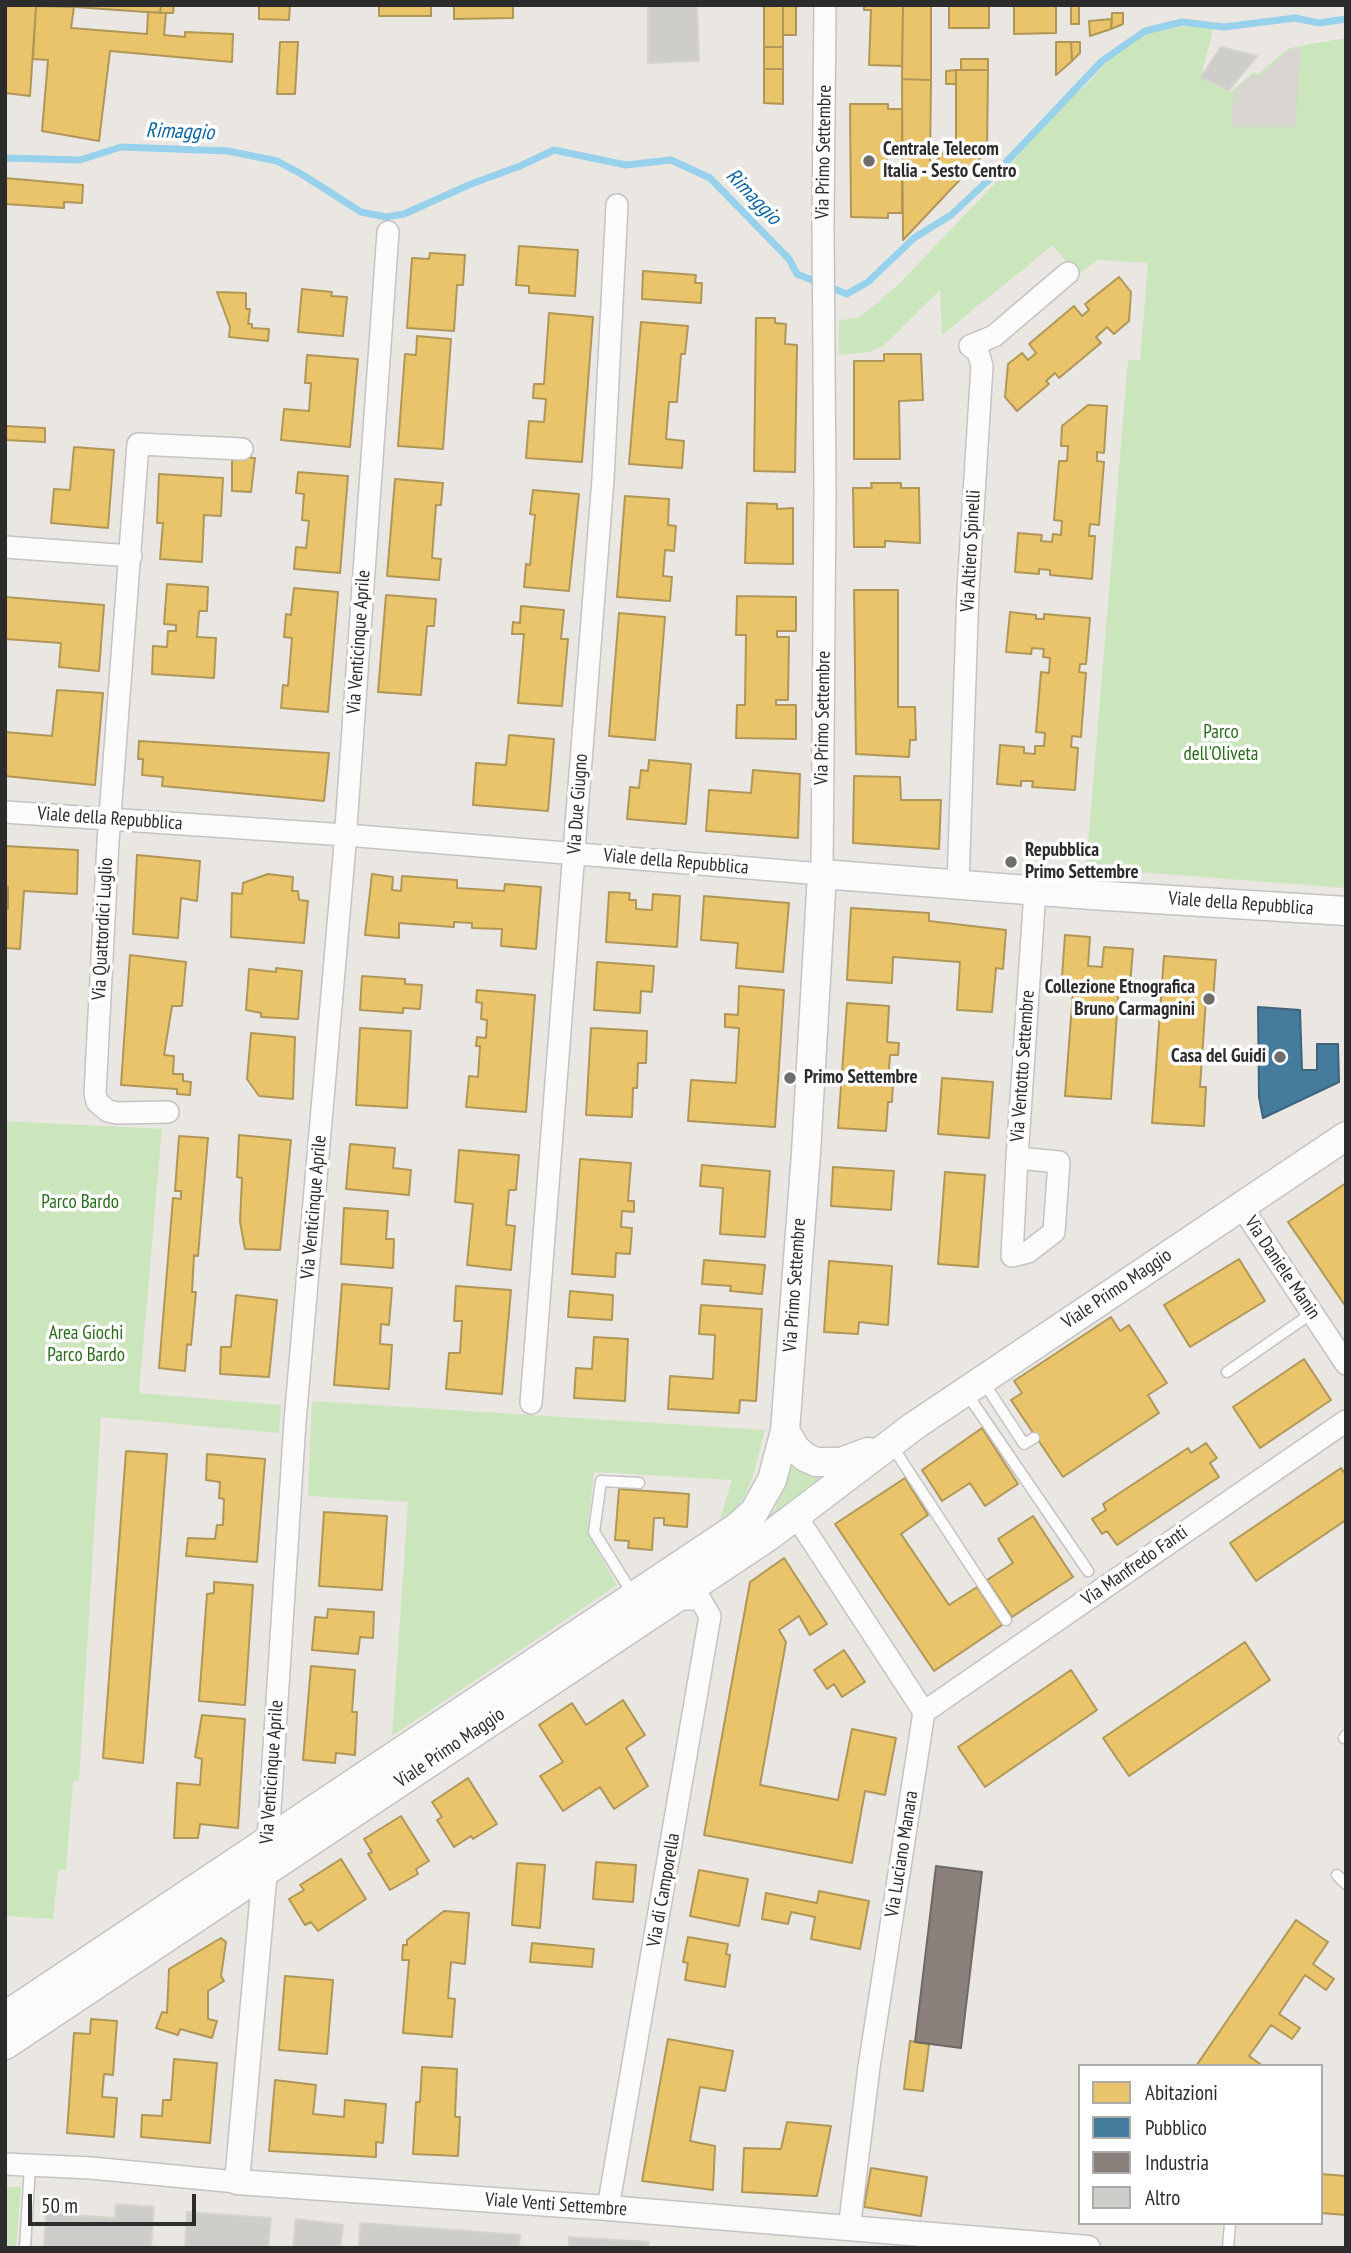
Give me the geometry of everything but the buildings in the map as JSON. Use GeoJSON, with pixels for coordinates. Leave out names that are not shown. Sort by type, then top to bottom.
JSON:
{"type":"FeatureCollection","features":[{"type":"Feature","properties":{"kind":"main road","name":"Viale della Repubblica"},"geometry":{"type":"LineString","coordinates":[[822,874],[1346,911]]}},
{"type":"Feature","properties":{"kind":"main road","name":"Via Primo Settembre"},"geometry":{"type":"LineString","coordinates":[[743,1523],[754,1513],[772,1480],[785,1431],[806,1153],[822,874]]}},
{"type":"Feature","properties":{"kind":"main road","name":"Viale Primo Maggio"},"geometry":{"type":"LineString","coordinates":[[5,2045],[674,1599],[796,1516],[890,1443],[1346,1136]]}},
{"type":"Feature","properties":{"kind":"main road","name":"Viale Primo Maggio"},"geometry":{"type":"LineString","coordinates":[[785,1431],[789,1441],[805,1457],[817,1462],[841,1462],[890,1443]]}},
{"type":"Feature","properties":{"kind":"main road","name":"Viale Primo Maggio"},"geometry":{"type":"LineString","coordinates":[[5,2016],[743,1523]]}},
{"type":"Feature","properties":{"kind":"street","name":"Via Primo Settembre"},"geometry":{"type":"LineString","coordinates":[[822,874],[825,5]]}},
{"type":"Feature","properties":{"kind":"street","name":"Via Due Giugno"},"geometry":{"type":"LineString","coordinates":[[531,1403],[603,479],[617,205]]}},
{"type":"Feature","properties":{"kind":"street","name":"Via Venticinque Aprile"},"geometry":{"type":"LineString","coordinates":[[237,2182],[268,1841],[295,1421],[346,835],[388,232]]}},
{"type":"Feature","properties":{"kind":"street","name":"Via Altiero Spinelli"},"geometry":{"type":"LineString","coordinates":[[958,884],[968,590],[982,366],[978,352],[970,346],[994,336],[1068,273]]}},
{"type":"Feature","properties":{"kind":"street","name":"Via Quattordici Luglio"},"geometry":{"type":"LineString","coordinates":[[168,1112],[108,1111],[97,1102],[95,1093],[110,820],[138,444],[242,449]]}},
{"type":"Feature","properties":{"kind":"street"},"geometry":{"type":"LineString","coordinates":[[5,547],[131,556]]}},
{"type":"Feature","properties":{"kind":"street","name":"Viale della Repubblica"},"geometry":{"type":"LineString","coordinates":[[5,812],[346,835],[822,874]]}},
{"type":"Feature","properties":{"kind":"street","name":"Via Ventotto Settembre"},"geometry":{"type":"LineString","coordinates":[[1017,1158],[1035,891]]}},
{"type":"Feature","properties":{"kind":"street","name":"Via Daniele Manin"},"geometry":{"type":"LineString","coordinates":[[1241,1206],[1346,1364]]}},
{"type":"Feature","properties":{"kind":"street","name":"Via Manfredo Fanti"},"geometry":{"type":"LineString","coordinates":[[924,1712],[1346,1421]]}},
{"type":"Feature","properties":{"kind":"street"},"geometry":{"type":"LineString","coordinates":[[796,1516],[924,1712]]}},
{"type":"Feature","properties":{"kind":"street","name":"Via di Camporella"},"geometry":{"type":"LineString","coordinates":[[608,2208],[710,1616],[700,1599],[674,1599]]}},
{"type":"Feature","properties":{"kind":"street","name":"Via Luciano Manara"},"geometry":{"type":"LineString","coordinates":[[849,2229],[869,2067],[924,1712]]}},
{"type":"Feature","properties":{"kind":"street","name":"Viale Venti Settembre"},"geometry":{"type":"LineString","coordinates":[[19,2165],[91,2168],[237,2182],[608,2208],[849,2229],[879,2239],[1088,2248]]}},
{"type":"Feature","properties":{"kind":"lane"},"geometry":{"type":"LineString","coordinates":[[1227,1373],[1312,1313]]}},
{"type":"Feature","properties":{"kind":"lane"},"geometry":{"type":"LineString","coordinates":[[973,1386],[1024,1444],[1034,1438]]}},
{"type":"Feature","properties":{"kind":"lane"},"geometry":{"type":"LineString","coordinates":[[973,1386],[1088,1571]]}},
{"type":"Feature","properties":{"kind":"lane"},"geometry":{"type":"LineString","coordinates":[[890,1443],[1006,1620]]}},
{"type":"Feature","properties":{"kind":"lane"},"geometry":{"type":"LineString","coordinates":[[634,1596],[594,1532],[601,1481],[639,1482]]}},
{"type":"Feature","properties":{"kind":"lane"},"geometry":{"type":"LineString","coordinates":[[1337,1875],[1346,1884]]}},
{"type":"Feature","properties":{"kind":"lane"},"geometry":{"type":"LineString","coordinates":[[19,2165],[25,2248]]}},
{"type":"Feature","properties":{"kind":"lane"},"geometry":{"type":"LineString","coordinates":[[1228,2248],[1230,2225]]}},
{"type":"Feature","properties":{"kind":"green space","name":"Parco dell'Oliveta"},"geometry":{"type":"Polygon","coordinates":[[[1214,26],[1201,77],[1230,92],[1254,72],[1258,74],[1289,48],[1346,38],[1346,888],[1086,868],[1128,360],[1140,360],[1148,263],[1098,260],[1077,276],[1053,245],[942,335],[940,290],[883,346],[870,352],[839,355],[839,320],[859,318],[897,286],[1001,177],[1050,115],[1089,82],[1123,43],[1165,27],[1214,26]]]}},
{"type":"Feature","properties":{"kind":"green space","name":"Parco Bardo"},"geometry":{"type":"Polygon","coordinates":[[[5,1121],[162,1129],[139,1393],[281,1405],[279,1433],[101,1417],[79,1781],[73,1781],[66,1870],[58,1870],[53,1919],[5,1916],[5,1121]]]}},
{"type":"Feature","properties":{"kind":"green space"},"geometry":{"type":"Polygon","coordinates":[[[312,1401],[765,1430],[752,1479],[744,1497],[736,1510],[720,1519],[732,1480],[594,1472],[587,1533],[617,1585],[392,1736],[408,1502],[308,1496],[312,1401]]]}},
{"type":"Feature","properties":{"kind":"green space"},"geometry":{"type":"Polygon","coordinates":[[[788,1461],[831,1476],[768,1523],[766,1519],[776,1508],[788,1461]]]}},
{"type":"Feature","properties":{"kind":"green space"},"geometry":{"type":"Polygon","coordinates":[[[5,2187],[21,2187],[16,2248],[5,2248],[5,2187]]]}},
{"type":"Feature","properties":{"kind":"shaded area"},"geometry":{"type":"Polygon","coordinates":[[[1301,47],[1295,127],[1231,127],[1234,91],[1253,74],[1259,77],[1291,49],[1301,47]]]}},
{"type":"Feature","properties":{"kind":"waterway","name":"Rimaggio"},"geometry":{"type":"LineString","coordinates":[[5,158],[80,160],[121,147],[228,151],[277,161],[361,212],[386,217],[404,214],[554,150],[626,165],[671,160],[710,178],[789,259],[797,274],[847,294],[868,282],[914,238],[951,215],[996,173],[1102,61],[1145,31],[1182,22],[1224,27],[1295,18],[1319,23],[1346,19]]}},
{"type":"Feature","properties":{"kind":"place","name":"Centrale Telecom Italia - Sesto Centro"},"geometry":{"type":"Point","coordinates":[869,161]}},
{"type":"Feature","properties":{"kind":"place","name":"Repubblica Primo Settembre"},"geometry":{"type":"Point","coordinates":[1011,862]}},
{"type":"Feature","properties":{"kind":"place","name":"Collezione Etnografica Bruno Carmagnini"},"geometry":{"type":"Point","coordinates":[1209,999]}},
{"type":"Feature","properties":{"kind":"place","name":"Casa del Guidi"},"geometry":{"type":"Point","coordinates":[1280,1057]}},
{"type":"Feature","properties":{"kind":"place","name":"Primo Settembre"},"geometry":{"type":"Point","coordinates":[790,1078]}},
{"type":"Feature","properties":{"kind":"park label","name":"Area Giochi Parco Bardo"},"geometry":{"type":"Point","coordinates":[86,1345]}}]}
